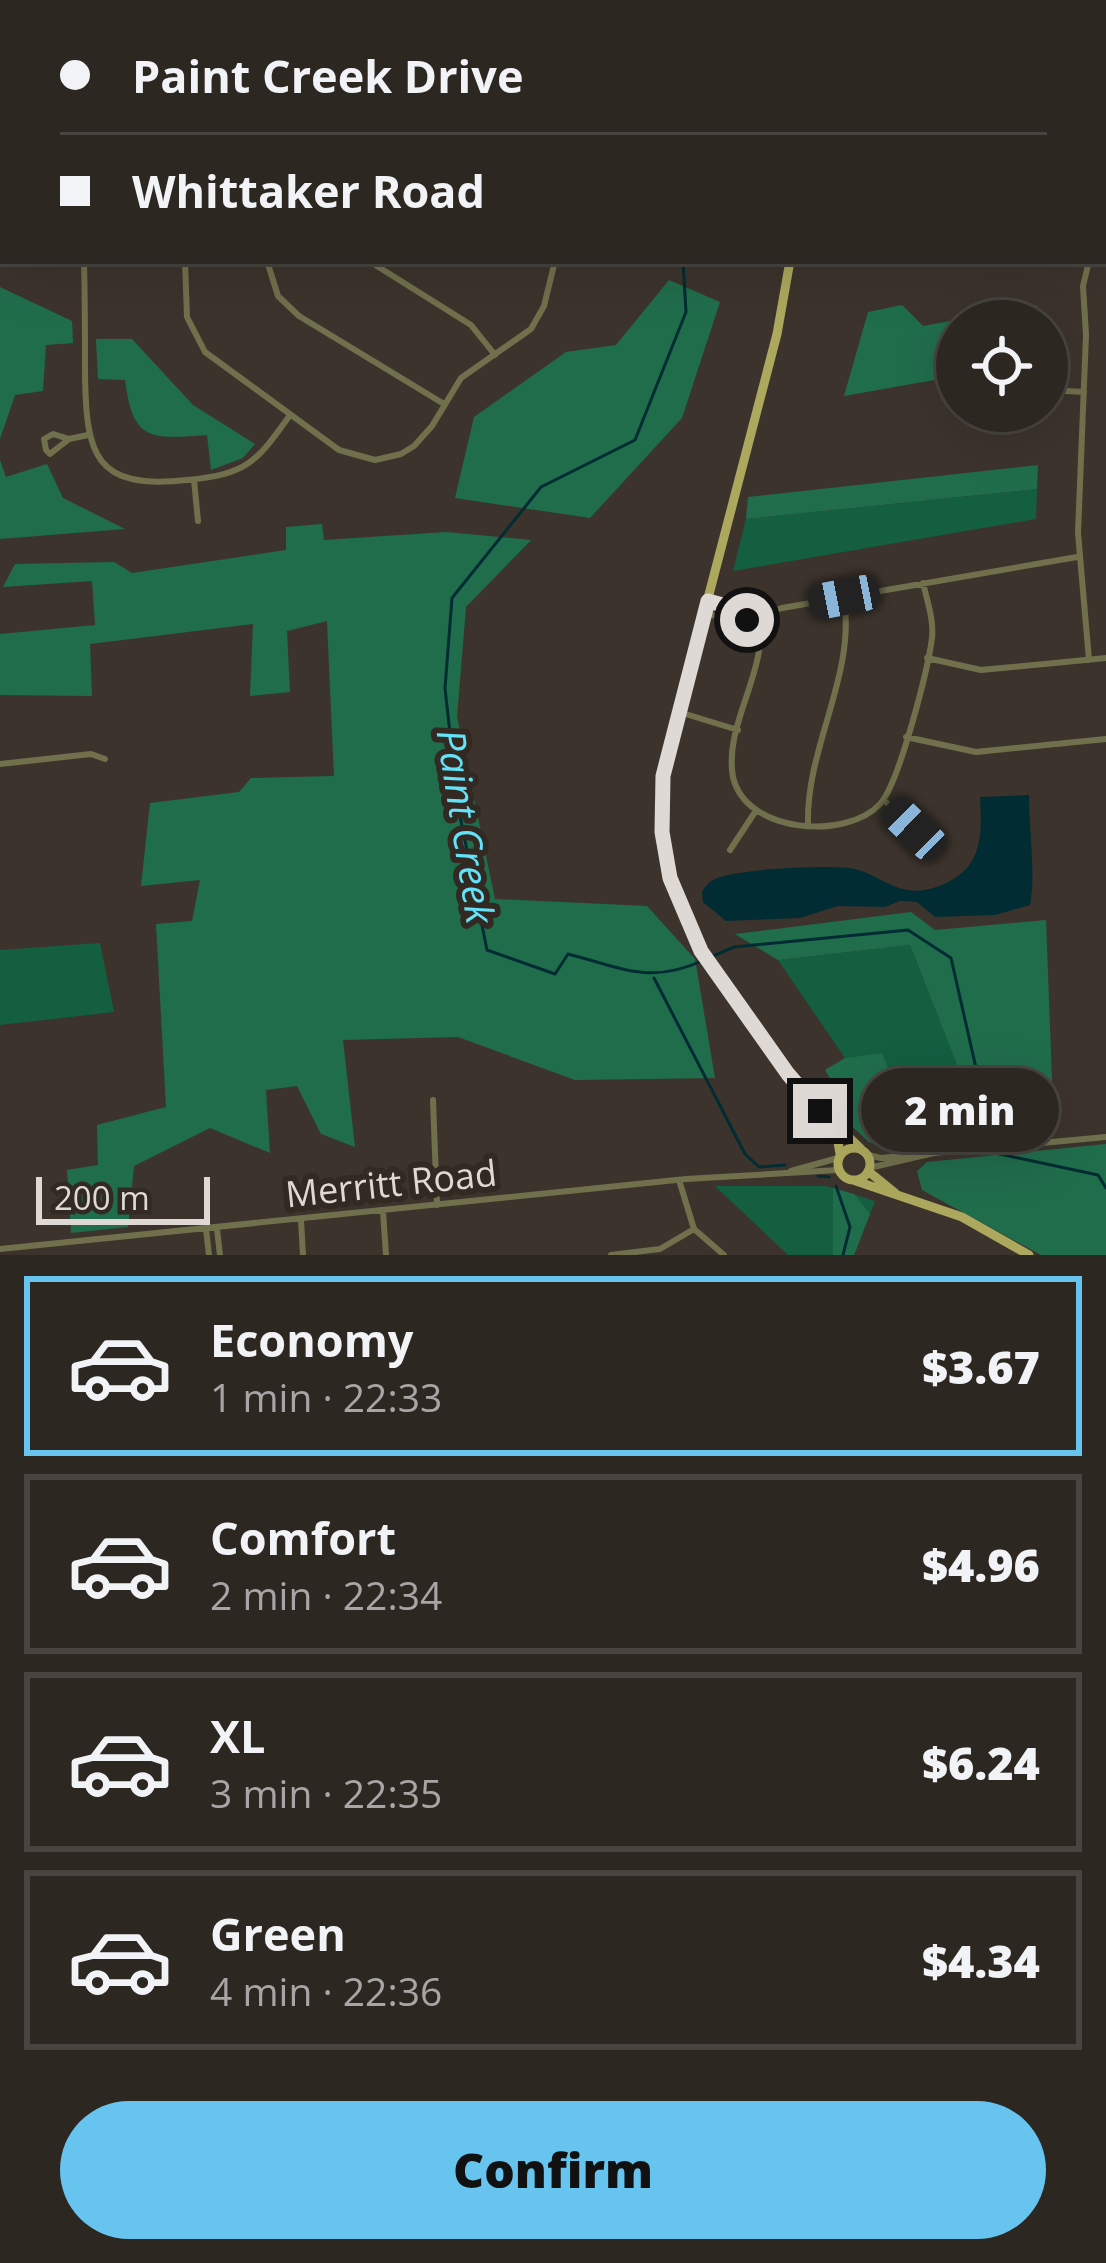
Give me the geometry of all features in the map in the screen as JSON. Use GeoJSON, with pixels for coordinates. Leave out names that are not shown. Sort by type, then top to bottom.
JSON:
{"type":"FeatureCollection","features":[{"type":"Feature","properties":{"kind":"main road"},"geometry":{"type":"LineString","coordinates":[[789,264],[777,334],[663,776],[663,840],[678,904],[701,951],[788,1074],[864,1152],[878,1182],[900,1196]]}},
{"type":"Feature","properties":{"kind":"main road"},"geometry":{"type":"LineString","coordinates":[[820,1111],[837,1136],[839,1160],[853,1180],[962,1217],[1015,1252],[1029,1255]]}},
{"type":"Feature","properties":{"kind":"main road"},"geometry":{"type":"LineString","coordinates":[[839,1160],[852,1148],[864,1152]]}},
{"type":"Feature","properties":{"kind":"main road"},"geometry":{"type":"LineString","coordinates":[[853,1180],[869,1170]]}},
{"type":"Feature","properties":{"kind":"street"},"geometry":{"type":"LineString","coordinates":[[84,264],[88,435],[102,461],[124,477],[145,484],[231,475],[248,467],[290,415]]}},
{"type":"Feature","properties":{"kind":"street"},"geometry":{"type":"LineString","coordinates":[[185,264],[187,317],[198,343],[338,450],[375,460],[414,446],[461,378],[517,342],[540,316],[554,264]]}},
{"type":"Feature","properties":{"kind":"street"},"geometry":{"type":"LineString","coordinates":[[268,264],[278,296],[299,316],[444,404]]}},
{"type":"Feature","properties":{"kind":"street"},"geometry":{"type":"LineString","coordinates":[[374,264],[471,325],[495,355]]}},
{"type":"Feature","properties":{"kind":"street"},"geometry":{"type":"LineString","coordinates":[[1088,264],[1083,286],[1078,557],[1089,660]]}},
{"type":"Feature","properties":{"kind":"street"},"geometry":{"type":"LineString","coordinates":[[1068,391],[1084,392]]}},
{"type":"Feature","properties":{"kind":"street"},"geometry":{"type":"LineString","coordinates":[[69,439],[88,435]]}},
{"type":"Feature","properties":{"kind":"street"},"geometry":{"type":"LineString","coordinates":[[194,480],[198,520]]}},
{"type":"Feature","properties":{"kind":"street"},"geometry":{"type":"LineString","coordinates":[[704,614],[742,620],[844,597],[1078,557]]}},
{"type":"Feature","properties":{"kind":"street"},"geometry":{"type":"LineString","coordinates":[[756,614],[760,648],[732,755],[742,798],[773,822],[849,822],[866,816],[884,800],[894,781],[932,631],[923,583]]}},
{"type":"Feature","properties":{"kind":"street"},"geometry":{"type":"LineString","coordinates":[[808,824],[807,792],[847,638],[844,597]]}},
{"type":"Feature","properties":{"kind":"street"},"geometry":{"type":"LineString","coordinates":[[708,601],[756,614]]}},
{"type":"Feature","properties":{"kind":"street"},"geometry":{"type":"LineString","coordinates":[[927,658],[981,670],[1106,658]]}},
{"type":"Feature","properties":{"kind":"street"},"geometry":{"type":"LineString","coordinates":[[679,712],[738,730]]}},
{"type":"Feature","properties":{"kind":"street"},"geometry":{"type":"LineString","coordinates":[[906,737],[976,752],[1106,740]]}},
{"type":"Feature","properties":{"kind":"street"},"geometry":{"type":"LineString","coordinates":[[0,764],[91,754],[105,759]]}},
{"type":"Feature","properties":{"kind":"street"},"geometry":{"type":"LineString","coordinates":[[884,800],[920,836]]}},
{"type":"Feature","properties":{"kind":"street"},"geometry":{"type":"LineString","coordinates":[[730,850],[755,812]]}},
{"type":"Feature","properties":{"kind":"street"},"geometry":{"type":"LineString","coordinates":[[434,1100],[436,1205]]}},
{"type":"Feature","properties":{"kind":"street"},"geometry":{"type":"LineString","coordinates":[[869,1170],[934,1153],[1106,1137]]}},
{"type":"Feature","properties":{"kind":"street"},"geometry":{"type":"LineString","coordinates":[[864,1152],[881,1158],[934,1153]]}},
{"type":"Feature","properties":{"kind":"street","name":"Merritt Road"},"geometry":{"type":"LineString","coordinates":[[0,1249],[788,1173],[839,1160]]}},
{"type":"Feature","properties":{"kind":"street"},"geometry":{"type":"LineString","coordinates":[[680,1180],[694,1229],[724,1255]]}},
{"type":"Feature","properties":{"kind":"street"},"geometry":{"type":"LineString","coordinates":[[383,1211],[386,1255]]}},
{"type":"Feature","properties":{"kind":"street"},"geometry":{"type":"LineString","coordinates":[[301,1220],[303,1255]]}},
{"type":"Feature","properties":{"kind":"street"},"geometry":{"type":"LineString","coordinates":[[217,1228],[220,1255]]}},
{"type":"Feature","properties":{"kind":"street"},"geometry":{"type":"LineString","coordinates":[[206,1229],[209,1255]]}},
{"type":"Feature","properties":{"kind":"street"},"geometry":{"type":"LineString","coordinates":[[611,1255],[660,1249],[694,1229]]}},
{"type":"Feature","properties":{"kind":"green space"},"geometry":{"type":"Polygon","coordinates":[[[669,280],[720,302],[682,418],[590,518],[455,498],[474,417],[566,352],[616,345],[669,280]]]}},
{"type":"Feature","properties":{"kind":"green space"},"geometry":{"type":"Polygon","coordinates":[[[0,287],[72,321],[73,343],[46,345],[43,391],[15,395],[0,439],[0,287]]]}},
{"type":"Feature","properties":{"kind":"green space"},"geometry":{"type":"Polygon","coordinates":[[[902,305],[923,326],[936,324],[936,380],[844,396],[868,312],[902,305]]]}},
{"type":"Feature","properties":{"kind":"green space"},"geometry":{"type":"Polygon","coordinates":[[[96,339],[132,339],[193,405],[255,444],[243,458],[211,470],[207,435],[171,437],[148,432],[133,415],[125,380],[98,379],[96,339]]]}},
{"type":"Feature","properties":{"kind":"green space"},"geometry":{"type":"Polygon","coordinates":[[[0,460],[6,477],[47,464],[63,498],[125,529],[0,539],[0,460]]]}},
{"type":"Feature","properties":{"kind":"green space"},"geometry":{"type":"Polygon","coordinates":[[[1038,465],[1037,489],[746,519],[748,497],[1038,465]]]}},
{"type":"Feature","properties":{"kind":"green space"},"geometry":{"type":"Polygon","coordinates":[[[1037,489],[1036,519],[733,571],[746,519],[1037,489]]]}},
{"type":"Feature","properties":{"kind":"green space"},"geometry":{"type":"Polygon","coordinates":[[[322,524],[324,540],[446,532],[531,540],[466,607],[457,717],[495,899],[647,906],[695,959],[715,1078],[575,1080],[458,1037],[343,1040],[355,1147],[321,1134],[297,1086],[266,1090],[270,1153],[210,1128],[134,1166],[128,1227],[71,1233],[67,1170],[98,1165],[97,1125],[166,1107],[156,924],[192,921],[200,880],[141,886],[150,803],[239,792],[251,778],[334,776],[327,621],[287,631],[290,692],[250,696],[253,624],[90,644],[92,696],[0,695],[0,634],[95,625],[92,581],[3,587],[15,564],[114,562],[132,573],[286,550],[286,527],[322,524]]]}},
{"type":"Feature","properties":{"kind":"green space"},"geometry":{"type":"Polygon","coordinates":[[[911,912],[935,930],[1046,920],[1054,1134],[986,1139],[910,945],[778,960],[735,934],[911,912]]]}},
{"type":"Feature","properties":{"kind":"green space"},"geometry":{"type":"Polygon","coordinates":[[[100,943],[114,1012],[0,1025],[0,950],[100,943]]]}},
{"type":"Feature","properties":{"kind":"green space"},"geometry":{"type":"Polygon","coordinates":[[[910,945],[986,1139],[948,1139],[910,1122],[882,1054],[845,1058],[778,960],[910,945]]]}},
{"type":"Feature","properties":{"kind":"green space"},"geometry":{"type":"Polygon","coordinates":[[[882,1053],[910,1122],[948,1139],[908,1147],[904,1134],[877,1144],[869,1142],[834,1110],[842,1098],[825,1070],[845,1058],[882,1053]]]}},
{"type":"Feature","properties":{"kind":"green space"},"geometry":{"type":"Polygon","coordinates":[[[1106,1144],[1106,1255],[1041,1255],[922,1190],[917,1171],[927,1162],[1106,1144]]]}},
{"type":"Feature","properties":{"kind":"green space"},"geometry":{"type":"Polygon","coordinates":[[[715,1186],[826,1186],[875,1201],[854,1255],[788,1255],[715,1186]]]}},
{"type":"Feature","properties":{"kind":"green space"},"geometry":{"type":"Polygon","coordinates":[[[833,1188],[854,1194],[870,1214],[854,1255],[833,1255],[833,1188]]]}},
{"type":"Feature","properties":{"kind":"water"},"geometry":{"type":"Polygon","coordinates":[[[1029,795],[1030,905],[995,915],[935,917],[917,902],[900,901],[885,907],[838,906],[800,918],[726,921],[703,902],[702,892],[715,879],[784,868],[855,869],[901,888],[935,887],[957,877],[973,859],[980,837],[980,797],[1029,795]]]}},
{"type":"Feature","properties":{"kind":"waterway","name":"Paint Creek"},"geometry":{"type":"LineString","coordinates":[[683,264],[686,312],[635,440],[541,487],[452,598],[445,688],[458,806],[487,950],[555,974],[568,954],[652,973],[704,960]]}},
{"type":"Feature","properties":{"kind":"waterway","name":"Paint Creek"},"geometry":{"type":"LineString","coordinates":[[713,956],[734,947],[908,930],[951,958],[993,1143]]}},
{"type":"Feature","properties":{"kind":"waterway"},"geometry":{"type":"LineString","coordinates":[[654,978],[745,1154],[759,1167],[785,1165]]}},
{"type":"Feature","properties":{"kind":"waterway","name":"Paint Creek"},"geometry":{"type":"LineString","coordinates":[[995,1153],[1098,1175],[1106,1188]]}},
{"type":"Feature","properties":{"kind":"waterway"},"geometry":{"type":"LineString","coordinates":[[818,1176],[829,1177]]}},
{"type":"Feature","properties":{"kind":"waterway"},"geometry":{"type":"LineString","coordinates":[[836,1186],[850,1227],[843,1255]]}},
{"type":"Feature","properties":{"kind":"route"},"geometry":{"type":"LineString","coordinates":[[747,620],[756,614],[708,601],[666,758],[661,795],[664,850],[674,894],[701,951],[820,1111]]}}]}
